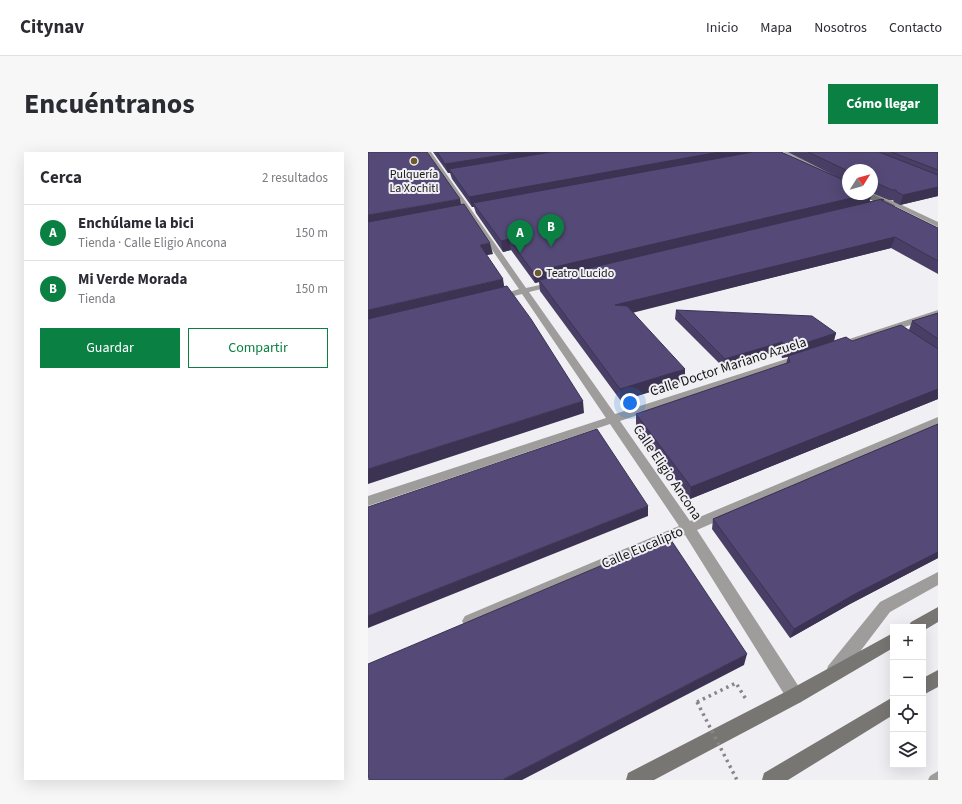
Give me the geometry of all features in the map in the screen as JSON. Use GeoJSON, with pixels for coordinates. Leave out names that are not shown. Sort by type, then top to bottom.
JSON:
{"type":"FeatureCollection","features":[{"type":"Feature","properties":{"kind":"main road"},"geometry":{"type":"LineString","coordinates":[[781,153],[842,182]]}},
{"type":"Feature","properties":{"kind":"main road"},"geometry":{"type":"LineString","coordinates":[[878,200],[938,229]]}},
{"type":"Feature","properties":{"kind":"main road"},"geometry":{"type":"LineString","coordinates":[[921,624],[938,614]]}},
{"type":"Feature","properties":{"kind":"main road"},"geometry":{"type":"LineString","coordinates":[[635,780],[795,696],[890,642]]}},
{"type":"Feature","properties":{"kind":"main road"},"geometry":{"type":"LineString","coordinates":[[926,685],[938,678]]}},
{"type":"Feature","properties":{"kind":"main road"},"geometry":{"type":"LineString","coordinates":[[771,780],[890,707]]}},
{"type":"Feature","properties":{"kind":"street","name":"Calle Eligio Ancona"},"geometry":{"type":"LineString","coordinates":[[428,152],[448,176],[523,290],[688,528],[795,696]]}},
{"type":"Feature","properties":{"kind":"street"},"geometry":{"type":"LineString","coordinates":[[786,152],[842,179]]}},
{"type":"Feature","properties":{"kind":"street"},"geometry":{"type":"LineString","coordinates":[[781,153],[842,186]]}},
{"type":"Feature","properties":{"kind":"street"},"geometry":{"type":"LineString","coordinates":[[878,196],[938,225]]}},
{"type":"Feature","properties":{"kind":"street"},"geometry":{"type":"LineString","coordinates":[[868,200],[938,233]]}},
{"type":"Feature","properties":{"kind":"street"},"geometry":{"type":"LineString","coordinates":[[876,205],[890,202]]}},
{"type":"Feature","properties":{"kind":"street"},"geometry":{"type":"LineString","coordinates":[[492,298],[562,281]]}},
{"type":"Feature","properties":{"kind":"street","name":"Calle Doctor Mariano Azuela"},"geometry":{"type":"LineString","coordinates":[[824,350],[938,313]]}},
{"type":"Feature","properties":{"kind":"street"},"geometry":{"type":"LineString","coordinates":[[892,328],[905,337]]}},
{"type":"Feature","properties":{"kind":"street","name":"Calle Doctor Mariano Azuela"},"geometry":{"type":"LineString","coordinates":[[368,501],[809,355]]}},
{"type":"Feature","properties":{"kind":"street","name":"Calle Eucalipto"},"geometry":{"type":"LineString","coordinates":[[455,627],[938,421]]}},
{"type":"Feature","properties":{"kind":"street"},"geometry":{"type":"LineString","coordinates":[[833,675],[885,607],[938,578]]}},
{"type":"Feature","properties":{"kind":"lane"},"geometry":{"type":"LineString","coordinates":[[934,780],[938,777]]}},
{"type":"Feature","properties":{"kind":"path"},"geometry":{"type":"LineString","coordinates":[[737,780],[697,702],[736,682],[755,716]]}},
{"type":"Feature","properties":{"kind":"building"},"geometry":{"type":"Polygon","coordinates":[[[368,152],[427,152],[460,199],[368,215],[368,152]]]}},
{"type":"Feature","properties":{"kind":"building"},"geometry":{"type":"Polygon","coordinates":[[[437,152],[521,152],[445,164],[437,152]]]}},
{"type":"Feature","properties":{"kind":"building"},"geometry":{"type":"Polygon","coordinates":[[[551,152],[719,152],[469,197],[449,169],[551,152]]]}},
{"type":"Feature","properties":{"kind":"building"},"geometry":{"type":"Polygon","coordinates":[[[753,152],[781,152],[842,179],[843,200],[533,272],[509,239],[501,241],[473,203],[753,152]]]}},
{"type":"Feature","properties":{"kind":"building"},"geometry":{"type":"Polygon","coordinates":[[[808,152],[879,152],[938,175],[938,187],[903,195],[896,190],[892,190],[878,184],[878,164],[842,164],[842,168],[808,152]]]}},
{"type":"Feature","properties":{"kind":"building"},"geometry":{"type":"Polygon","coordinates":[[[891,152],[938,152],[938,170],[891,152]]]}},
{"type":"Feature","properties":{"kind":"building"},"geometry":{"type":"Polygon","coordinates":[[[882,199],[884,200],[881,200],[938,228],[938,261],[895,237],[615,305],[627,306],[685,369],[620,389],[539,280],[878,200],[882,199]]]}},
{"type":"Feature","properties":{"kind":"building"},"geometry":{"type":"Polygon","coordinates":[[[464,204],[490,243],[480,245],[503,279],[368,310],[368,222],[464,204]]]}},
{"type":"Feature","properties":{"kind":"building"},"geometry":{"type":"Polygon","coordinates":[[[507,286],[531,319],[583,401],[368,469],[368,319],[507,286]]]}},
{"type":"Feature","properties":{"kind":"building"},"geometry":{"type":"Polygon","coordinates":[[[676,310],[812,316],[836,333],[784,350],[782,342],[725,359],[676,310]]]}},
{"type":"Feature","properties":{"kind":"building"},"geometry":{"type":"Polygon","coordinates":[[[938,313],[938,339],[912,321],[938,313]]]}},
{"type":"Feature","properties":{"kind":"building"},"geometry":{"type":"Polygon","coordinates":[[[901,325],[938,349],[938,389],[691,487],[636,414],[790,362],[788,356],[846,337],[852,341],[901,325]]]}},
{"type":"Feature","properties":{"kind":"building"},"geometry":{"type":"Polygon","coordinates":[[[938,424],[938,552],[855,594],[794,629],[713,519],[938,424]]]}},
{"type":"Feature","properties":{"kind":"building"},"geometry":{"type":"Polygon","coordinates":[[[597,429],[648,506],[368,616],[368,507],[597,429]]]}},
{"type":"Feature","properties":{"kind":"building"},"geometry":{"type":"Polygon","coordinates":[[[669,537],[747,654],[502,780],[369,780],[368,664],[669,537]]]}},
{"type":"Feature","properties":{"kind":"place","name":"Pulquería La Xochitl"},"geometry":{"type":"Point","coordinates":[414,161]}},
{"type":"Feature","properties":{"kind":"place","name":"Mi Verde Morada"},"geometry":{"type":"Point","coordinates":[551,247]}},
{"type":"Feature","properties":{"kind":"place","name":"Enchúlame la bici"},"geometry":{"type":"Point","coordinates":[520,253]}},
{"type":"Feature","properties":{"kind":"place","name":"Teatro Lucido"},"geometry":{"type":"Point","coordinates":[538,273]}}]}
